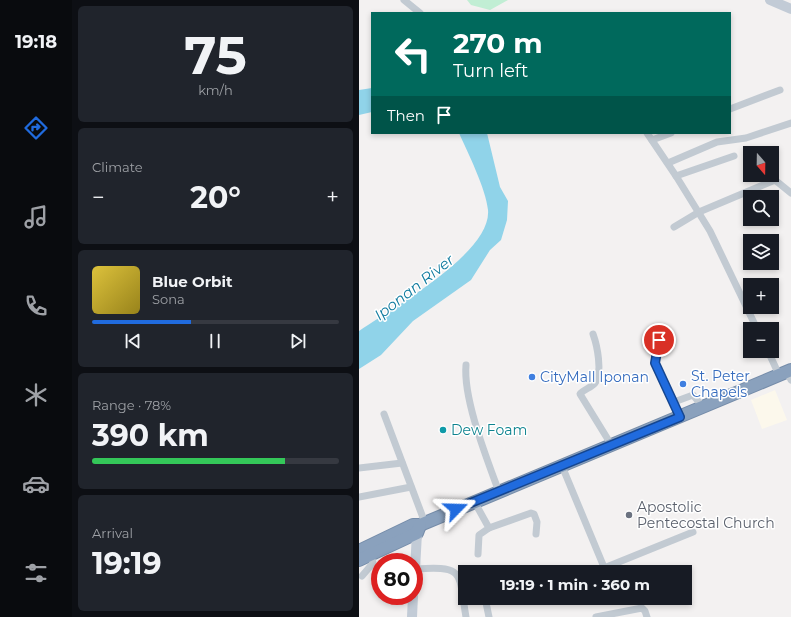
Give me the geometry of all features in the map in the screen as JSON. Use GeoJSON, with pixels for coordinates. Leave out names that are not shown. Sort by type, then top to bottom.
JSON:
{"type":"FeatureCollection","features":[{"type":"Feature","properties":{"kind":"highway"},"geometry":{"type":"LineString","coordinates":[[359,551],[703,407],[787,374]]}},
{"type":"Feature","properties":{"kind":"highway"},"geometry":{"type":"LineString","coordinates":[[374,553],[419,527]]}},
{"type":"Feature","properties":{"kind":"highway"},"geometry":{"type":"LineString","coordinates":[[359,560],[371,555]]}},
{"type":"Feature","properties":{"kind":"street"},"geometry":{"type":"LineString","coordinates":[[404,0],[419,12]]}},
{"type":"Feature","properties":{"kind":"street"},"geometry":{"type":"LineString","coordinates":[[770,0],[791,9]]}},
{"type":"Feature","properties":{"kind":"street"},"geometry":{"type":"LineString","coordinates":[[731,109],[780,90]]}},
{"type":"Feature","properties":{"kind":"street"},"geometry":{"type":"LineString","coordinates":[[668,163],[717,142],[746,138],[791,123]]}},
{"type":"Feature","properties":{"kind":"street"},"geometry":{"type":"LineString","coordinates":[[648,134],[677,176],[699,212],[723,257],[754,322]]}},
{"type":"Feature","properties":{"kind":"street"},"geometry":{"type":"LineString","coordinates":[[652,140],[668,134]]}},
{"type":"Feature","properties":{"kind":"street"},"geometry":{"type":"LineString","coordinates":[[677,176],[734,156]]}},
{"type":"Feature","properties":{"kind":"street"},"geometry":{"type":"LineString","coordinates":[[674,227],[699,212],[775,180],[791,193]]}},
{"type":"Feature","properties":{"kind":"street"},"geometry":{"type":"LineString","coordinates":[[593,334],[598,354],[597,378],[595,383],[580,394],[611,446]]}},
{"type":"Feature","properties":{"kind":"street"},"geometry":{"type":"LineString","coordinates":[[659,340],[655,363],[680,417]]}},
{"type":"Feature","properties":{"kind":"street"},"geometry":{"type":"LineString","coordinates":[[774,358],[787,374]]}},
{"type":"Feature","properties":{"kind":"street"},"geometry":{"type":"LineString","coordinates":[[466,365],[465,378],[470,402],[483,447],[499,492]]}},
{"type":"Feature","properties":{"kind":"street"},"geometry":{"type":"LineString","coordinates":[[674,402],[693,395],[703,407]]}},
{"type":"Feature","properties":{"kind":"street"},"geometry":{"type":"LineString","coordinates":[[384,414],[411,487],[419,527],[417,553]]}},
{"type":"Feature","properties":{"kind":"street"},"geometry":{"type":"LineString","coordinates":[[359,468],[402,463]]}},
{"type":"Feature","properties":{"kind":"street"},"geometry":{"type":"LineString","coordinates":[[562,466],[603,565]]}},
{"type":"Feature","properties":{"kind":"street"},"geometry":{"type":"LineString","coordinates":[[359,497],[411,487]]}},
{"type":"Feature","properties":{"kind":"street"},"geometry":{"type":"LineString","coordinates":[[474,502],[489,528]]}},
{"type":"Feature","properties":{"kind":"street"},"geometry":{"type":"LineString","coordinates":[[478,554],[479,535],[489,528],[521,514],[534,514],[537,522],[536,534]]}},
{"type":"Feature","properties":{"kind":"street"},"geometry":{"type":"LineString","coordinates":[[617,565],[693,532]]}},
{"type":"Feature","properties":{"kind":"street"},"geometry":{"type":"LineString","coordinates":[[362,576],[371,565]]}},
{"type":"Feature","properties":{"kind":"street"},"geometry":{"type":"LineString","coordinates":[[423,569],[447,568],[458,574]]}},
{"type":"Feature","properties":{"kind":"street"},"geometry":{"type":"LineString","coordinates":[[411,617],[412,605]]}},
{"type":"Feature","properties":{"kind":"street"},"geometry":{"type":"LineString","coordinates":[[465,605],[466,617]]}},
{"type":"Feature","properties":{"kind":"street"},"geometry":{"type":"LineString","coordinates":[[486,605],[489,617]]}},
{"type":"Feature","properties":{"kind":"street"},"geometry":{"type":"LineString","coordinates":[[596,617],[618,615],[643,608],[647,617]]}},
{"type":"Feature","properties":{"kind":"shaded area"},"geometry":{"type":"Polygon","coordinates":[[[775,390],[787,420],[762,429],[751,400],[775,390]]]}},
{"type":"Feature","properties":{"kind":"green space"},"geometry":{"type":"Polygon","coordinates":[[[467,0],[508,0],[490,10],[471,5],[467,0]]]}},
{"type":"Feature","properties":{"kind":"water"},"geometry":{"type":"Polygon","coordinates":[[[371,88],[371,112],[359,115],[359,90],[371,88]]]}},
{"type":"Feature","properties":{"kind":"water"},"geometry":{"type":"Polygon","coordinates":[[[459,134],[487,134],[500,187],[508,201],[507,220],[501,240],[490,250],[471,280],[413,321],[381,355],[359,369],[359,331],[437,278],[474,244],[485,227],[488,210],[487,201],[476,171],[459,134]]]}},
{"type":"Feature","properties":{"kind":"place","name":"CityMall Iponan"},"geometry":{"type":"Point","coordinates":[532,377]}},
{"type":"Feature","properties":{"kind":"place","name":"St. Peter Chapels"},"geometry":{"type":"Point","coordinates":[683,384]}},
{"type":"Feature","properties":{"kind":"place","name":"Dew Foam"},"geometry":{"type":"Point","coordinates":[443,430]}},
{"type":"Feature","properties":{"kind":"place","name":"Apostolic Pentecostal Church"},"geometry":{"type":"Point","coordinates":[629,515]}},
{"type":"Feature","properties":{"kind":"route"},"geometry":{"type":"LineString","coordinates":[[456,509],[680,417],[655,363],[659,340]]}},
{"type":"Feature","properties":{"kind":"water label","name":"Iponan River"},"geometry":{"type":"Point","coordinates":[414,287]}}]}
